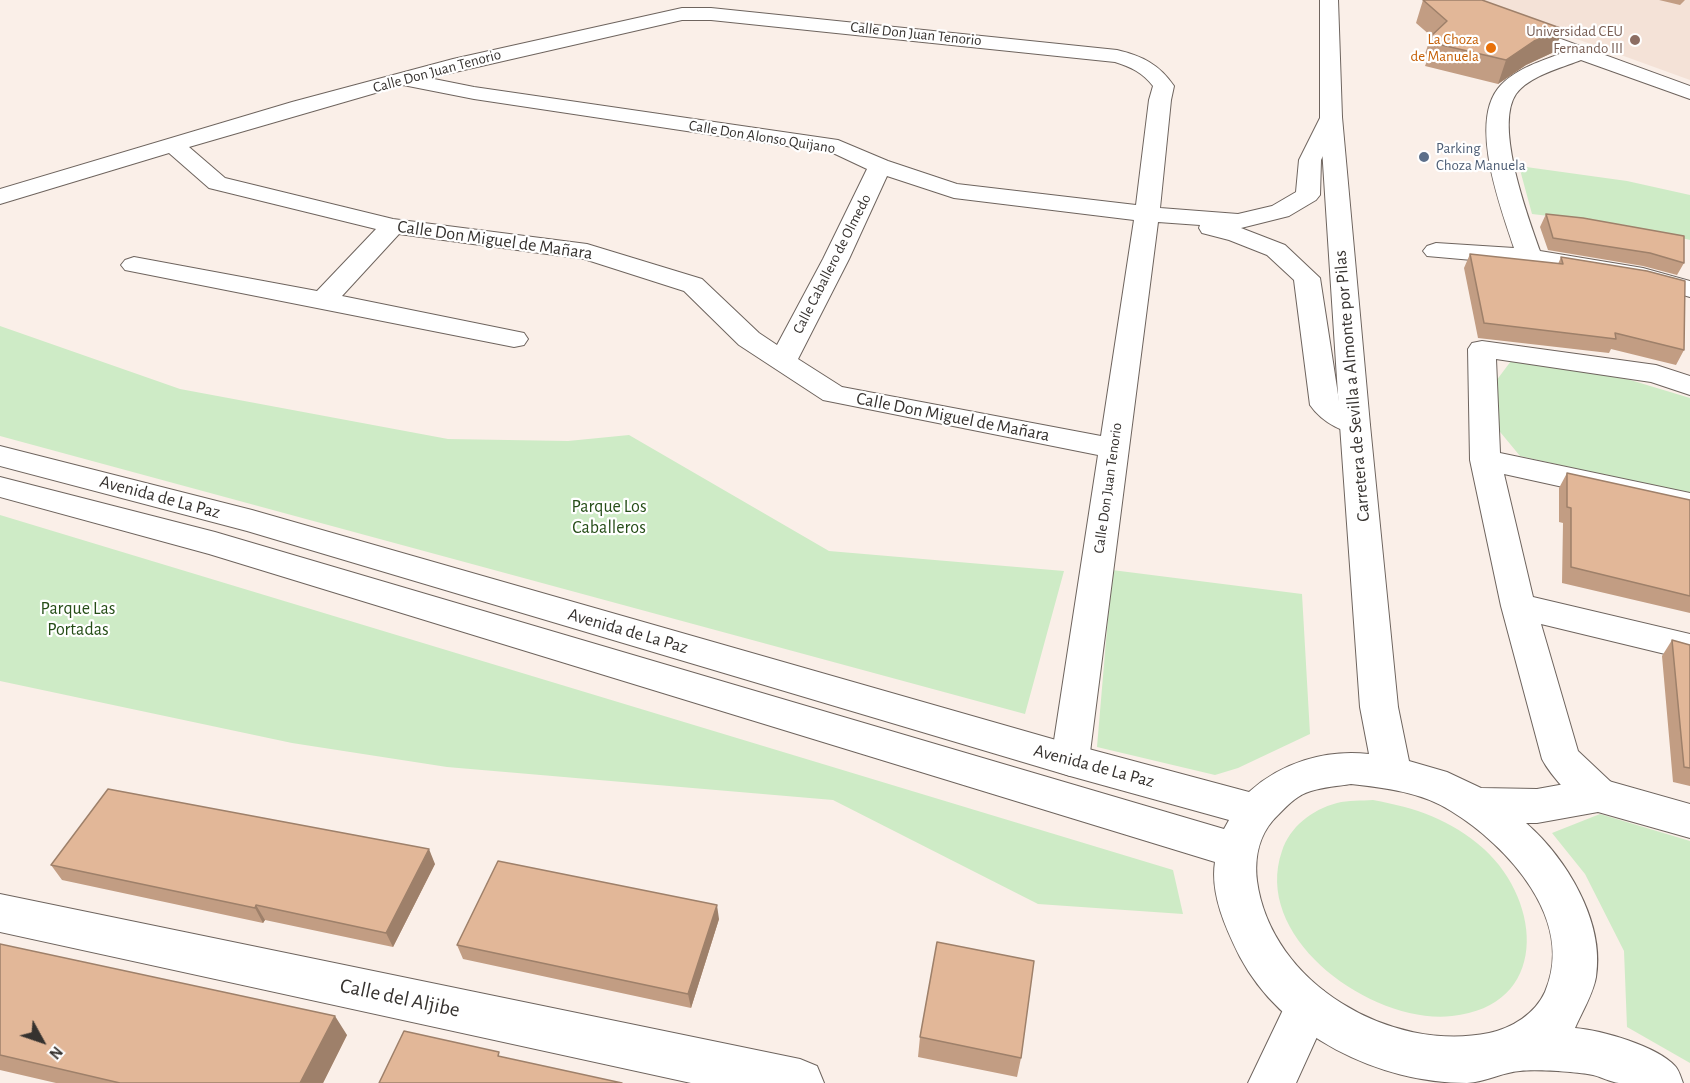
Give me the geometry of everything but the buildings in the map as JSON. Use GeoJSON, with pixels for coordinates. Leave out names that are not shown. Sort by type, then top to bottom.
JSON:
{"type":"FeatureCollection","features":[{"type":"Feature","properties":{"kind":"street","name":"Carretera de Sevilla a Almonte por Pilas"},"geometry":{"type":"LineString","coordinates":[[1329,0],[1332,117],[1355,425],[1379,707],[1392,771]]}},
{"type":"Feature","properties":{"kind":"street"},"geometry":{"type":"LineString","coordinates":[[1437,0],[1690,93]]}},
{"type":"Feature","properties":{"kind":"street","name":"Calle Don Juan Tenorio"},"geometry":{"type":"LineString","coordinates":[[0,197],[300,107],[460,63],[682,14],[711,14],[913,33],[1117,56],[1137,62],[1153,72],[1164,86],[1160,100],[1147,214],[1070,760]]}},
{"type":"Feature","properties":{"kind":"street"},"geometry":{"type":"LineString","coordinates":[[1529,257],[1498,143],[1498,110],[1506,91],[1527,76],[1581,52]]}},
{"type":"Feature","properties":{"kind":"street","name":"Calle Don Alonso Quijano"},"geometry":{"type":"LineString","coordinates":[[407,79],[474,93],[838,147],[880,166],[954,191],[1147,214]]}},
{"type":"Feature","properties":{"kind":"street"},"geometry":{"type":"LineString","coordinates":[[1147,214],[1238,221],[1280,212],[1308,195],[1310,160],[1332,117]]}},
{"type":"Feature","properties":{"kind":"street","name":"Calle Don Miguel de Mañara"},"geometry":{"type":"LineString","coordinates":[[173,145],[217,183],[393,226],[587,252],[693,285],[742,333],[833,394],[1113,448]]}},
{"type":"Feature","properties":{"kind":"street","name":"Calle Caballero de Olmedo"},"geometry":{"type":"LineString","coordinates":[[783,361],[836,259],[880,166]]}},
{"type":"Feature","properties":{"kind":"street"},"geometry":{"type":"LineString","coordinates":[[1147,214],[1237,234],[1276,250],[1307,278],[1325,405],[1355,425]]}},
{"type":"Feature","properties":{"kind":"street"},"geometry":{"type":"LineString","coordinates":[[323,300],[393,226]]}},
{"type":"Feature","properties":{"kind":"street"},"geometry":{"type":"LineString","coordinates":[[1436,251],[1529,257],[1643,276],[1690,289]]}},
{"type":"Feature","properties":{"kind":"street"},"geometry":{"type":"LineString","coordinates":[[134,265],[514,339]]}},
{"type":"Feature","properties":{"kind":"street"},"geometry":{"type":"LineString","coordinates":[[742,333],[801,325]]}},
{"type":"Feature","properties":{"kind":"street"},"geometry":{"type":"LineString","coordinates":[[1598,795],[1561,759],[1518,606],[1485,460],[1482,349],[1656,374],[1690,386]]}},
{"type":"Feature","properties":{"kind":"street","name":"Avenida de La Paz"},"geometry":{"type":"LineString","coordinates":[[0,456],[252,521],[1070,760],[1254,810]]}},
{"type":"Feature","properties":{"kind":"street"},"geometry":{"type":"LineString","coordinates":[[1485,460],[1690,504]]}},
{"type":"Feature","properties":{"kind":"street","name":"Avenida de La Paz"},"geometry":{"type":"LineString","coordinates":[[0,487],[215,544],[1236,850]]}},
{"type":"Feature","properties":{"kind":"street"},"geometry":{"type":"LineString","coordinates":[[1518,606],[1690,647]]}},
{"type":"Feature","properties":{"kind":"street"},"geometry":{"type":"LineString","coordinates":[[1520,1047],[1556,1018],[1574,977],[1572,929],[1553,882],[1519,839],[1476,805],[1435,784],[1392,771],[1351,768],[1312,773],[1280,787],[1254,810],[1243,828],[1236,850],[1235,888],[1247,928],[1272,969],[1308,1006],[1360,1039],[1418,1071],[1473,1060],[1520,1047],[1593,1052],[1634,1066],[1659,1083]]}},
{"type":"Feature","properties":{"kind":"street"},"geometry":{"type":"LineString","coordinates":[[1476,805],[1537,806],[1598,795],[1690,821]]}},
{"type":"Feature","properties":{"kind":"street","name":"Calle del Aljibe"},"geometry":{"type":"LineString","coordinates":[[0,913],[800,1083]]}},
{"type":"Feature","properties":{"kind":"street"},"geometry":{"type":"LineString","coordinates":[[1272,1083],[1308,1006]]}},
{"type":"Feature","properties":{"kind":"shaded area","name":"Universidad CEU Fernando III"},"geometry":{"type":"Polygon","coordinates":[[[1469,0],[1690,0],[1690,80],[1469,0]]]}},
{"type":"Feature","properties":{"kind":"green space"},"geometry":{"type":"Polygon","coordinates":[[[1519,166],[1627,181],[1690,195],[1690,240],[1625,225],[1532,214],[1519,166]]]}},
{"type":"Feature","properties":{"kind":"green space","name":"Parque Los Caballeros"},"geometry":{"type":"Polygon","coordinates":[[[0,326],[180,389],[448,439],[568,441],[629,435],[829,551],[1064,571],[1025,714],[0,436],[0,326]]]}},
{"type":"Feature","properties":{"kind":"green space"},"geometry":{"type":"Polygon","coordinates":[[[1511,361],[1627,379],[1690,398],[1690,494],[1520,456],[1496,427],[1496,381],[1511,361]]]}},
{"type":"Feature","properties":{"kind":"green space","name":"Parque Las Portadas"},"geometry":{"type":"Polygon","coordinates":[[[0,515],[1173,870],[1183,914],[1038,904],[833,800],[447,767],[292,743],[0,681],[0,515]]]}},
{"type":"Feature","properties":{"kind":"green space"},"geometry":{"type":"Polygon","coordinates":[[[1112,570],[1302,594],[1310,734],[1238,768],[1215,775],[1097,747],[1112,570]]]}},
{"type":"Feature","properties":{"kind":"green space"},"geometry":{"type":"Polygon","coordinates":[[[1373,800],[1418,811],[1458,830],[1484,849],[1504,871],[1518,896],[1525,923],[1526,949],[1520,973],[1506,993],[1484,1008],[1452,1016],[1421,1015],[1388,1006],[1355,991],[1326,970],[1301,944],[1284,915],[1277,884],[1282,851],[1290,834],[1310,815],[1328,806],[1346,801],[1373,800]]]}},
{"type":"Feature","properties":{"kind":"green space"},"geometry":{"type":"Polygon","coordinates":[[[1600,814],[1690,841],[1690,1063],[1627,1027],[1624,951],[1585,874],[1552,833],[1600,814]]]}},
{"type":"Feature","properties":{"kind":"place","name":"Universidad CEU Fernando III"},"geometry":{"type":"Point","coordinates":[1635,40]}},
{"type":"Feature","properties":{"kind":"place","name":"La Choza de Manuela"},"geometry":{"type":"Point","coordinates":[1491,48]}},
{"type":"Feature","properties":{"kind":"place","name":"Parking Choza Manuela"},"geometry":{"type":"Point","coordinates":[1424,157]}}]}
